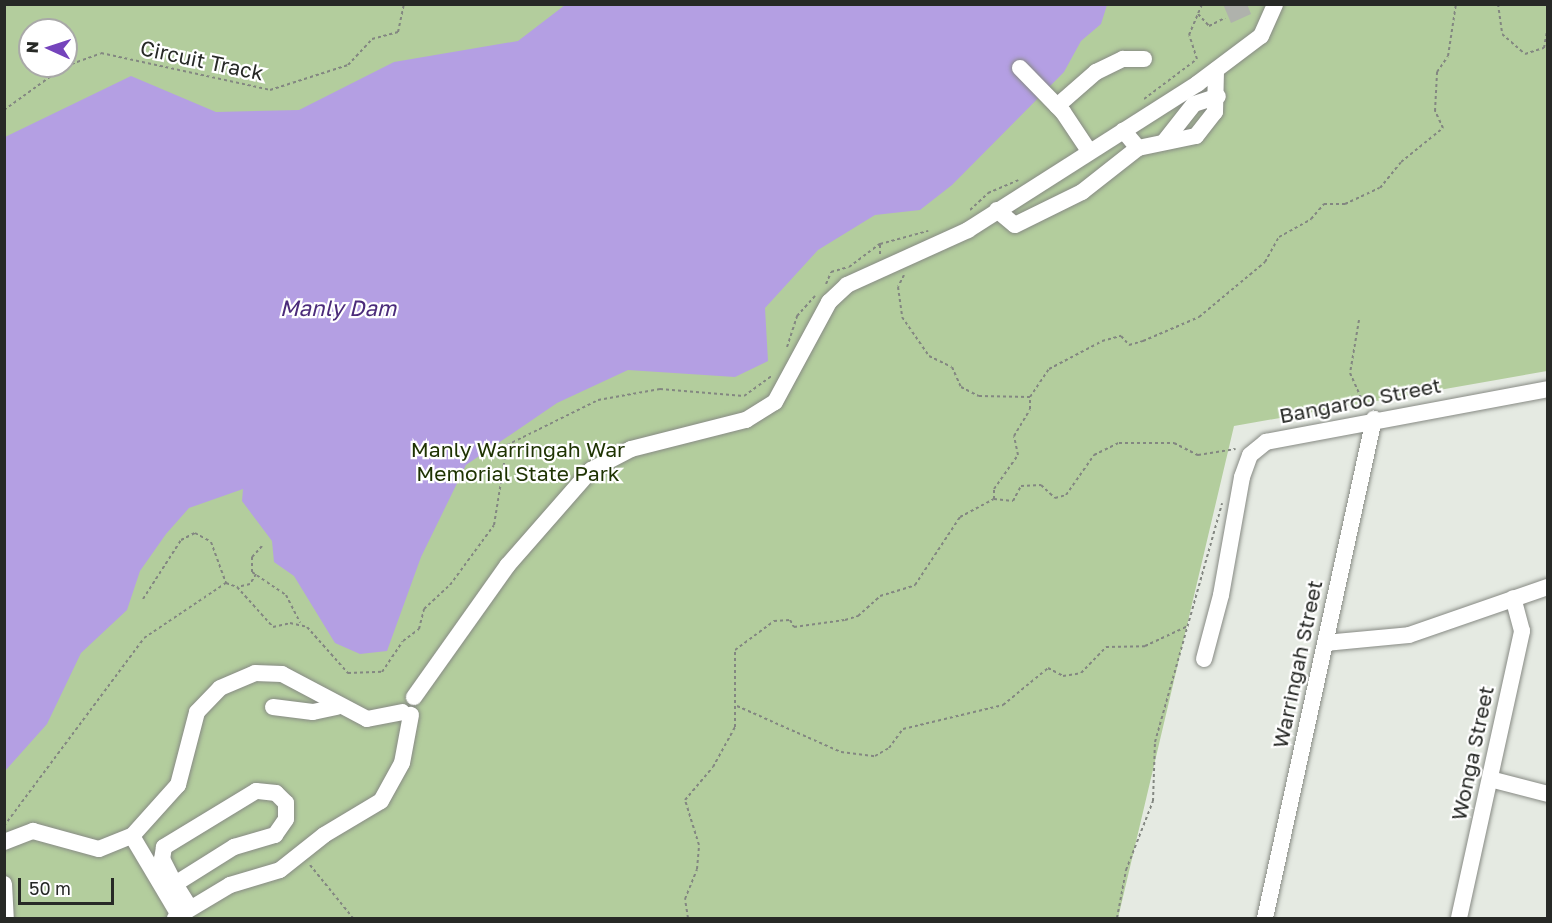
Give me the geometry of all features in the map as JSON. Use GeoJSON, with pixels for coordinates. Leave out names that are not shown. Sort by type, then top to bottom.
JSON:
{"type":"FeatureCollection","features":[{"type":"Feature","properties":{"kind":"street"},"geometry":{"type":"LineString","coordinates":[[181,914],[230,885],[280,870],[392,789],[406,713],[402,699],[414,697],[572,486],[611,456],[746,420],[775,402],[829,302],[879,268],[945,243],[1216,70],[1261,36],[1275,4]]}},
{"type":"Feature","properties":{"kind":"street"},"geometry":{"type":"LineString","coordinates":[[1057,106],[1096,72],[1123,59],[1144,59]]}},
{"type":"Feature","properties":{"kind":"street"},"geometry":{"type":"LineString","coordinates":[[1020,68],[1057,106],[1089,151]]}},
{"type":"Feature","properties":{"kind":"street"},"geometry":{"type":"LineString","coordinates":[[997,210],[1009,224],[1030,221],[1082,192],[1138,148],[1196,136],[1215,112],[1218,96],[1216,70]]}},
{"type":"Feature","properties":{"kind":"street"},"geometry":{"type":"LineString","coordinates":[[1164,142],[1194,104],[1218,96]]}},
{"type":"Feature","properties":{"kind":"street"},"geometry":{"type":"LineString","coordinates":[[1123,130],[1138,148]]}},
{"type":"Feature","properties":{"kind":"street","name":"Bangaroo Street"},"geometry":{"type":"LineString","coordinates":[[1204,659],[1221,595],[1242,477],[1250,456],[1266,442],[1374,419],[1548,389]]}},
{"type":"Feature","properties":{"kind":"street","name":"Warringah Street"},"geometry":{"type":"LineString","coordinates":[[1268,918],[1374,419]]}},
{"type":"Feature","properties":{"kind":"street"},"geometry":{"type":"LineString","coordinates":[[1325,643],[1410,635],[1548,587]]}},
{"type":"Feature","properties":{"kind":"street","name":"Wonga Street"},"geometry":{"type":"LineString","coordinates":[[1459,918],[1522,631],[1513,598]]}},
{"type":"Feature","properties":{"kind":"street"},"geometry":{"type":"LineString","coordinates":[[4,842],[33,831],[99,849],[132,836],[170,800],[197,712],[220,688],[268,672],[299,682],[336,707],[367,719],[406,713]]}},
{"type":"Feature","properties":{"kind":"street"},"geometry":{"type":"LineString","coordinates":[[273,707],[313,712],[336,707]]}},
{"type":"Feature","properties":{"kind":"street"},"geometry":{"type":"LineString","coordinates":[[1490,779],[1548,794]]}},
{"type":"Feature","properties":{"kind":"street"},"geometry":{"type":"LineString","coordinates":[[175,884],[234,848],[275,835],[286,819],[286,803],[276,793],[256,791],[164,847],[162,859],[175,884],[181,914]]}},
{"type":"Feature","properties":{"kind":"street"},"geometry":{"type":"LineString","coordinates":[[132,836],[181,914]]}},
{"type":"Feature","properties":{"kind":"street"},"geometry":{"type":"LineString","coordinates":[[4,884],[10,907],[6,918]]}},
{"type":"Feature","properties":{"kind":"path","name":"Circuit Track"},"geometry":{"type":"LineString","coordinates":[[78,62],[101,53],[270,90],[348,65],[372,39],[398,32],[404,4]]}},
{"type":"Feature","properties":{"kind":"path"},"geometry":{"type":"LineString","coordinates":[[1142,101],[1197,59],[1189,35],[1202,4]]}},
{"type":"Feature","properties":{"kind":"path"},"geometry":{"type":"LineString","coordinates":[[994,499],[994,489],[1018,455],[1014,436],[1030,409],[1030,397],[1049,369],[1102,341],[1121,336],[1129,345],[1206,313],[1265,262],[1278,237],[1311,219],[1324,204],[1345,204],[1380,188],[1401,162],[1443,128],[1435,111],[1437,72],[1448,56],[1456,4]]}},
{"type":"Feature","properties":{"kind":"path"},"geometry":{"type":"LineString","coordinates":[[1498,4],[1502,34],[1525,54],[1544,48],[1548,25]]}},
{"type":"Feature","properties":{"kind":"path"},"geometry":{"type":"LineString","coordinates":[[1198,14],[1209,26],[1225,18]]}},
{"type":"Feature","properties":{"kind":"path","name":"Circuit Track"},"geometry":{"type":"LineString","coordinates":[[4,110],[49,78]]}},
{"type":"Feature","properties":{"kind":"path"},"geometry":{"type":"LineString","coordinates":[[962,219],[988,193],[1022,178]]}},
{"type":"Feature","properties":{"kind":"path"},"geometry":{"type":"LineString","coordinates":[[879,268],[880,244],[939,227]]}},
{"type":"Feature","properties":{"kind":"path"},"geometry":{"type":"LineString","coordinates":[[907,257],[898,287],[902,317],[929,356],[952,367],[961,387],[980,396],[1030,397]]}},
{"type":"Feature","properties":{"kind":"path"},"geometry":{"type":"LineString","coordinates":[[829,289],[826,276],[848,267]]}},
{"type":"Feature","properties":{"kind":"path"},"geometry":{"type":"LineString","coordinates":[[1359,320],[1350,373],[1374,419]]}},
{"type":"Feature","properties":{"kind":"path"},"geometry":{"type":"LineString","coordinates":[[570,403],[573,410]]}},
{"type":"Feature","properties":{"kind":"path"},"geometry":{"type":"LineString","coordinates":[[688,918],[685,899],[697,869],[699,845],[685,800],[731,735],[737,706],[731,683],[735,650],[748,639],[774,621],[789,620],[794,627],[858,616],[880,596],[909,589],[960,517],[994,499],[1013,501],[1021,486],[1041,485],[1055,498],[1066,495],[1094,455],[1119,443],[1174,443],[1198,455],[1242,448],[1250,456]]}},
{"type":"Feature","properties":{"kind":"path"},"geometry":{"type":"LineString","coordinates":[[1117,918],[1126,870],[1153,801],[1155,742],[1188,626],[1217,510],[1242,477]]}},
{"type":"Feature","properties":{"kind":"path"},"geometry":{"type":"LineString","coordinates":[[143,599],[181,540],[195,533],[211,542],[225,583]]}},
{"type":"Feature","properties":{"kind":"path"},"geometry":{"type":"LineString","coordinates":[[262,546],[252,557],[256,574],[292,602],[300,623],[314,636]]}},
{"type":"Feature","properties":{"kind":"path"},"geometry":{"type":"LineString","coordinates":[[237,587],[250,584],[256,574]]}},
{"type":"Feature","properties":{"kind":"path"},"geometry":{"type":"LineString","coordinates":[[225,583],[237,587],[273,627],[300,623]]}},
{"type":"Feature","properties":{"kind":"path"},"geometry":{"type":"LineString","coordinates":[[4,826],[144,638],[225,583]]}},
{"type":"Feature","properties":{"kind":"path"},"geometry":{"type":"LineString","coordinates":[[737,706],[841,752],[875,756],[889,748],[903,729],[1003,705],[1048,668],[1064,676],[1082,673],[1106,647],[1145,646],[1188,626]]}},
{"type":"Feature","properties":{"kind":"path"},"geometry":{"type":"LineString","coordinates":[[301,854],[353,918]]}},
{"type":"Feature","properties":{"kind":"green space","name":"Manly Warringah War Memorial State Park"},"geometry":{"type":"Polygon","coordinates":[[[5,5],[1547,5],[1547,371],[1234,426],[1118,918],[5,918],[5,5]]]}},
{"type":"Feature","properties":{"kind":"water","name":"Manly Dam"},"geometry":{"type":"Polygon","coordinates":[[[565,5],[1107,5],[1101,24],[1081,41],[1064,72],[952,185],[920,210],[875,215],[818,250],[765,308],[768,361],[735,377],[628,370],[557,403],[466,465],[421,557],[387,651],[360,654],[335,643],[294,576],[274,562],[272,541],[242,501],[243,489],[189,508],[166,534],[140,571],[127,610],[81,653],[47,724],[5,771],[5,137],[131,76],[216,112],[299,110],[394,62],[518,41],[565,5]]]}},
{"type":"Feature","properties":{"kind":"building"},"geometry":{"type":"Polygon","coordinates":[[[1223,4],[1247,4],[1251,14],[1231,23],[1223,4]]]}}]}
